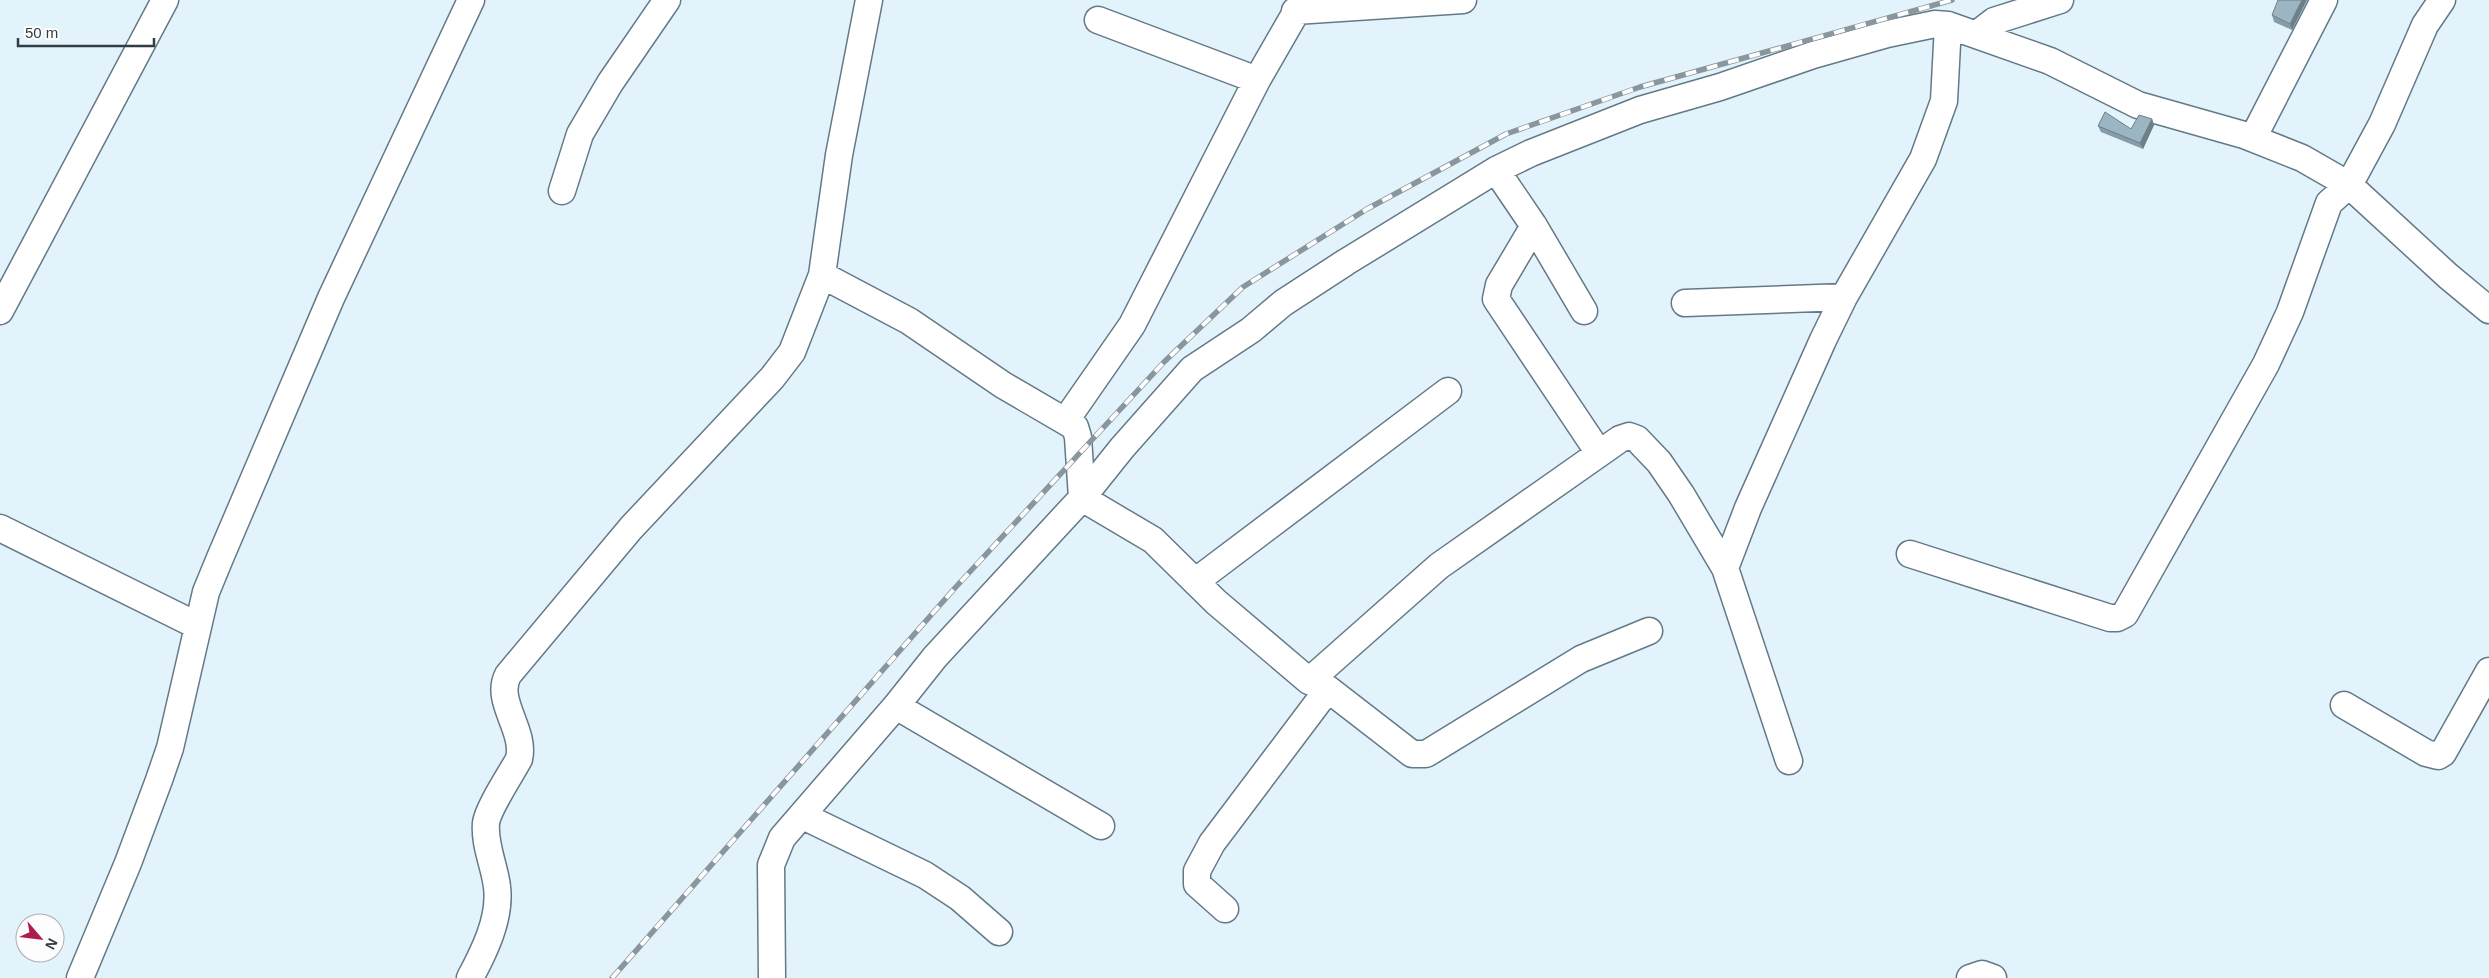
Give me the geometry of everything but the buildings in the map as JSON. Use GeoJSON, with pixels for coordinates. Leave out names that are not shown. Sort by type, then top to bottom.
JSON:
{"type":"FeatureCollection","features":[{"type":"Feature","properties":{"kind":"street"},"geometry":{"type":"LineString","coordinates":[[0,311],[165,0]]}},
{"type":"Feature","properties":{"kind":"street"},"geometry":{"type":"LineString","coordinates":[[80,978],[128,863],[162,772],[179,710],[206,592],[331,298],[471,0]]}},
{"type":"Feature","properties":{"kind":"street"},"geometry":{"type":"LineString","coordinates":[[562,191],[580,134],[610,83],[667,0]]}},
{"type":"Feature","properties":{"kind":"street"},"geometry":{"type":"LineString","coordinates":[[470,978],[493,924],[497,906],[497,888],[487,833],[488,816],[519,759],[521,751],[521,741],[503,693],[503,683],[631,528],[772,378],[792,352],[822,275],[839,155],[869,0]]}},
{"type":"Feature","properties":{"kind":"street"},"geometry":{"type":"LineString","coordinates":[[1066,420],[1132,324],[1257,80],[1299,6],[1463,0]]}},
{"type":"Feature","properties":{"kind":"street"},"geometry":{"type":"LineString","coordinates":[[1977,34],[1994,21],[2060,0]]}},
{"type":"Feature","properties":{"kind":"street"},"geometry":{"type":"LineString","coordinates":[[2253,138],[2324,0]]}},
{"type":"Feature","properties":{"kind":"street"},"geometry":{"type":"LineString","coordinates":[[1910,554],[2110,618],[2117,618],[2124,614],[2266,364],[2290,312],[2329,203],[2350,185],[2382,124],[2425,24],[2442,0]]}},
{"type":"Feature","properties":{"kind":"street"},"geometry":{"type":"LineString","coordinates":[[1098,20],[1257,80]]}},
{"type":"Feature","properties":{"kind":"street"},"geometry":{"type":"LineString","coordinates":[[772,978],[771,866],[782,838],[803,816],[838,771],[896,706],[934,657],[1082,498],[1122,448],[1192,369],[1251,330],[1283,303],[1496,170],[1531,153],[1640,110],[1720,87],[1813,55],[1887,34],[1935,24],[1948,25],[2050,61],[2138,105],[2253,138],[2302,158],[2350,185],[2448,276],[2489,310]]}},
{"type":"Feature","properties":{"kind":"street"},"geometry":{"type":"LineString","coordinates":[[1725,568],[1748,508],[1844,297],[1923,159],[1944,101],[1948,25]]}},
{"type":"Feature","properties":{"kind":"street"},"geometry":{"type":"LineString","coordinates":[[1496,170],[1534,226],[1584,311]]}},
{"type":"Feature","properties":{"kind":"street"},"geometry":{"type":"LineString","coordinates":[[1534,226],[1499,285],[1496,299],[1599,453]]}},
{"type":"Feature","properties":{"kind":"street"},"geometry":{"type":"LineString","coordinates":[[822,275],[909,321],[1003,385],[1066,420],[1075,427],[1078,437],[1082,498]]}},
{"type":"Feature","properties":{"kind":"street"},"geometry":{"type":"LineString","coordinates":[[1685,303],[1844,297]]}},
{"type":"Feature","properties":{"kind":"street"},"geometry":{"type":"LineString","coordinates":[[1196,581],[1448,392]]}},
{"type":"Feature","properties":{"kind":"street"},"geometry":{"type":"LineString","coordinates":[[1225,909],[1201,890],[1197,884],[1197,870],[1212,843],[1318,685],[1439,566],[1620,438],[1629,436],[1643,444],[1681,494],[1725,568],[1789,761]]}},
{"type":"Feature","properties":{"kind":"street"},"geometry":{"type":"LineString","coordinates":[[1082,498],[1152,540],[1216,602],[1318,685],[1406,750],[1419,755],[1426,754],[1581,659],[1649,630]]}},
{"type":"Feature","properties":{"kind":"street"},"geometry":{"type":"LineString","coordinates":[[0,528],[198,626]]}},
{"type":"Feature","properties":{"kind":"street"},"geometry":{"type":"LineString","coordinates":[[2344,705],[2426,753],[2438,756],[2443,753],[2489,671]]}},
{"type":"Feature","properties":{"kind":"street"},"geometry":{"type":"LineString","coordinates":[[896,706],[1101,826]]}},
{"type":"Feature","properties":{"kind":"street"},"geometry":{"type":"LineString","coordinates":[[803,816],[925,875],[960,898],[999,932]]}},
{"type":"Feature","properties":{"kind":"street"},"geometry":{"type":"LineString","coordinates":[[1970,978],[1982,974],[1993,978]]}},
{"type":"Feature","properties":{"kind":"railway"},"geometry":{"type":"LineString","coordinates":[[612,978],[954,589],[1164,362],[1243,287],[1367,209],[1506,134],[1640,87],[1952,0]]}}]}
